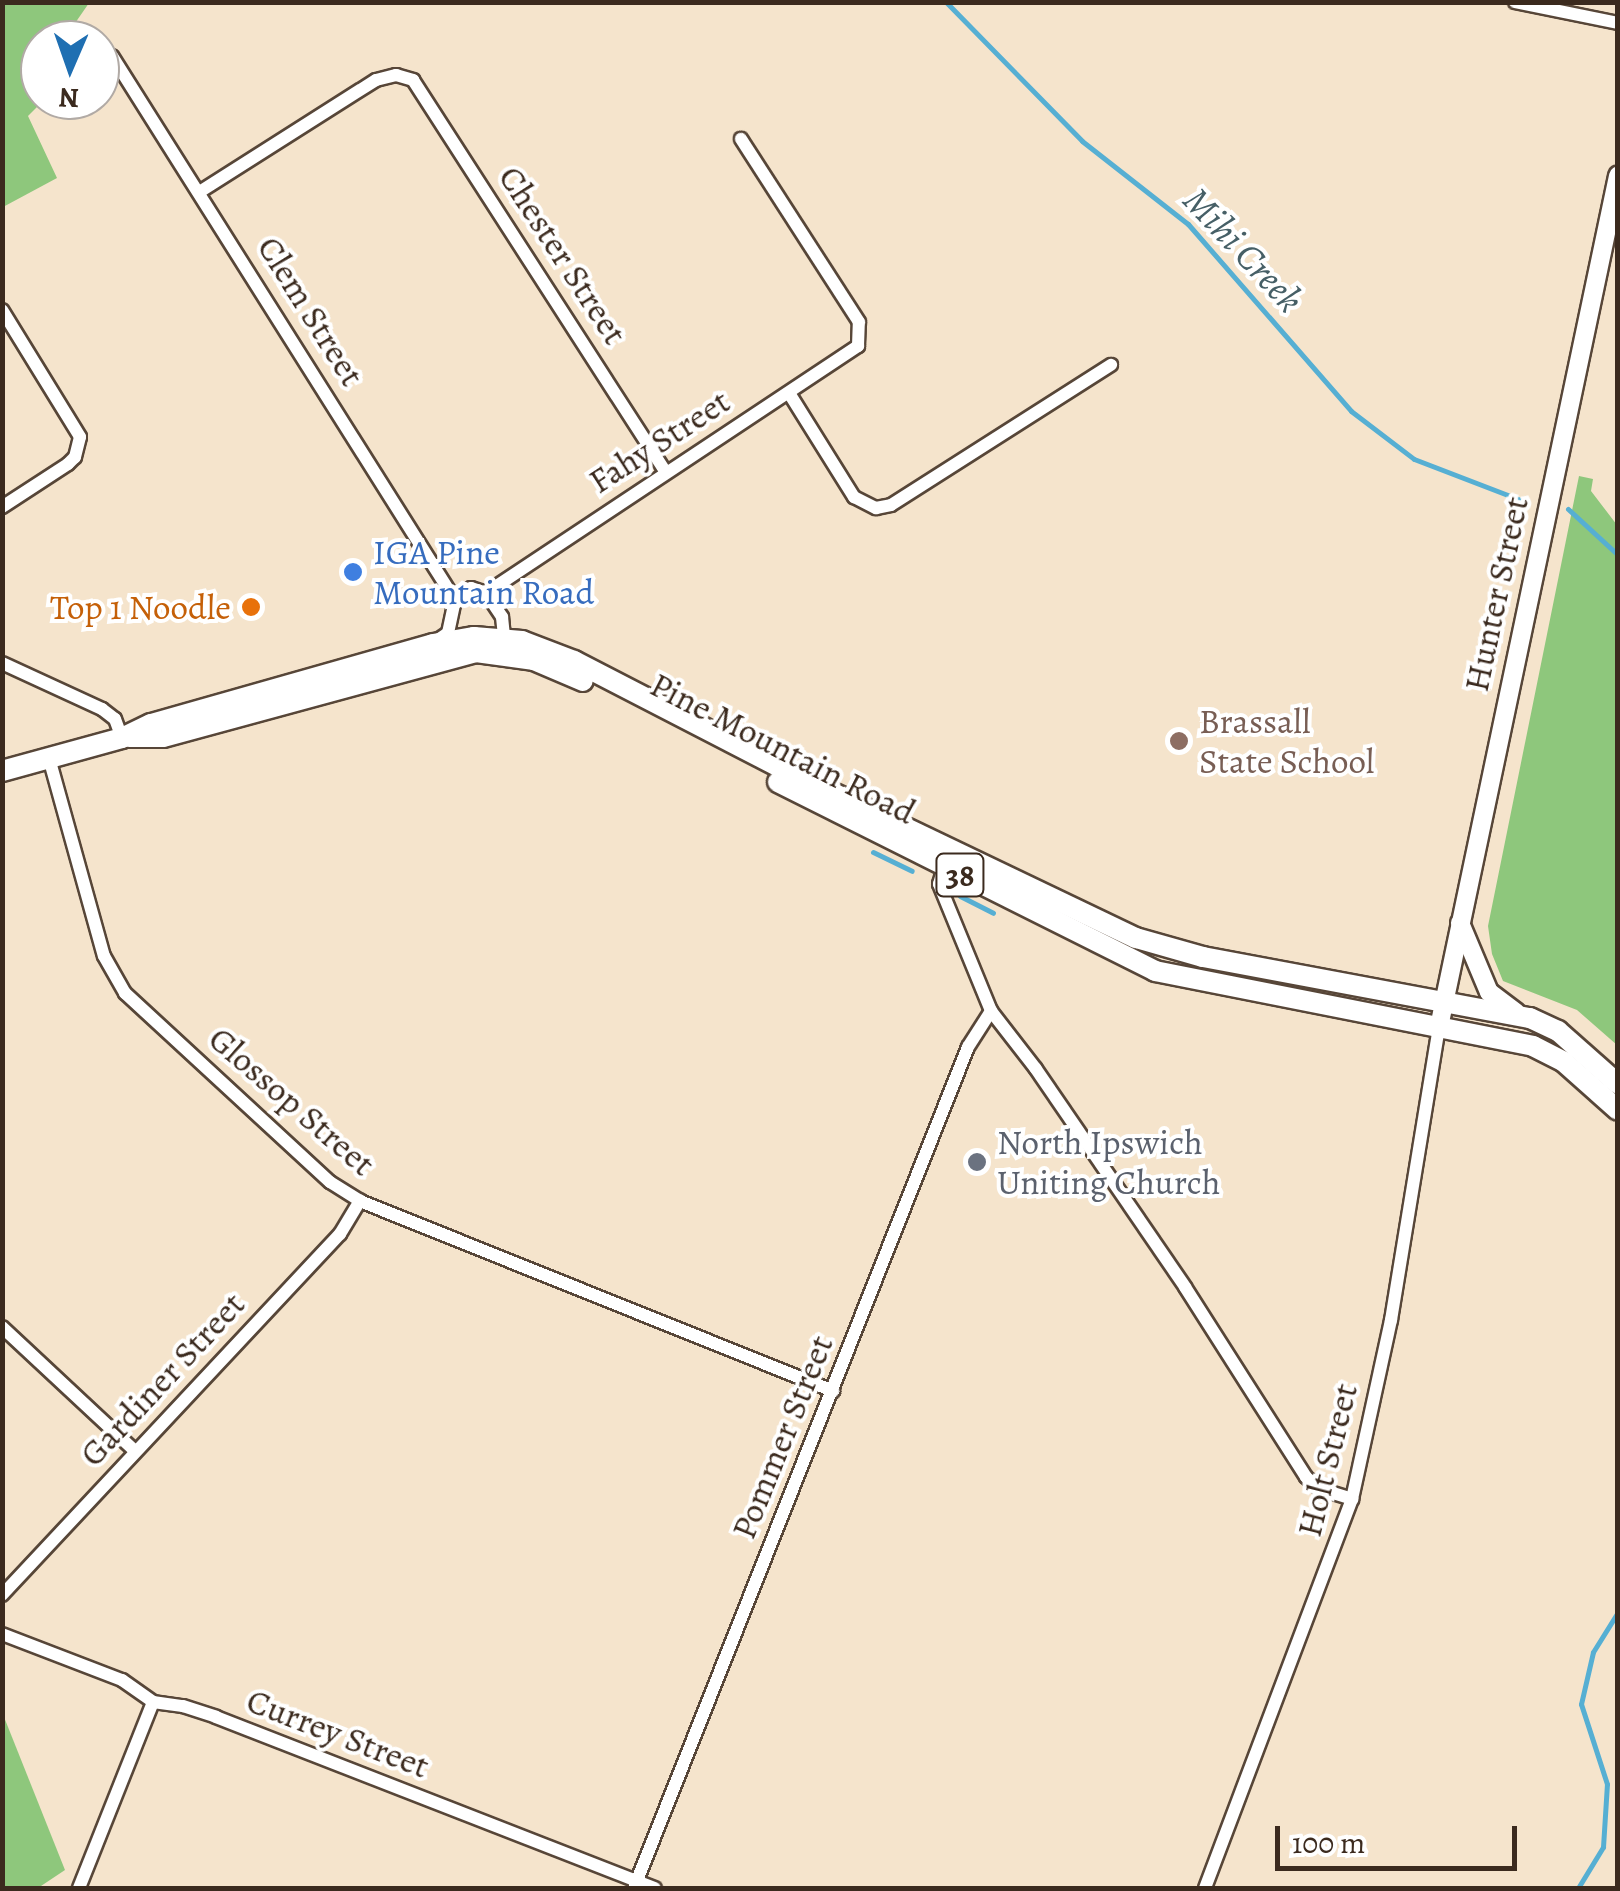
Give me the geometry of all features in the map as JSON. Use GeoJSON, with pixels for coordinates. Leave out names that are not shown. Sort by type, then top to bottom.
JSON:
{"type":"FeatureCollection","features":[{"type":"Feature","properties":{"kind":"main road","name":"Hunter Street"},"geometry":{"type":"LineString","coordinates":[[1439,1027],[1618,176]]}},
{"type":"Feature","properties":{"kind":"main road","name":"Pine Mountain Road"},"geometry":{"type":"LineString","coordinates":[[122,738],[163,736],[455,638]]}},
{"type":"Feature","properties":{"kind":"main road","name":"Pine Mountain Road"},"geometry":{"type":"LineString","coordinates":[[2,772],[122,738],[151,724],[455,638],[505,646],[948,858],[1155,971],[1507,1039],[1554,1055],[1618,1110]]}},
{"type":"Feature","properties":{"kind":"main road","name":"Pine Mountain Road"},"geometry":{"type":"LineString","coordinates":[[948,858],[1169,950],[1530,1018],[1558,1032],[1618,1084]]}},
{"type":"Feature","properties":{"kind":"main road"},"geometry":{"type":"LineString","coordinates":[[1460,922],[1489,992],[1498,1002],[1530,1018]]}},
{"type":"Feature","properties":{"kind":"street"},"geometry":{"type":"LineString","coordinates":[[1515,2],[1618,23]]}},
{"type":"Feature","properties":{"kind":"street","name":"Clem Street"},"geometry":{"type":"LineString","coordinates":[[120,68],[201,191],[455,600]]}},
{"type":"Feature","properties":{"kind":"street","name":"Chester Street"},"geometry":{"type":"LineString","coordinates":[[201,191],[376,80],[403,76],[420,88],[666,472]]}},
{"type":"Feature","properties":{"kind":"street","name":"Fahy Street"},"geometry":{"type":"LineString","coordinates":[[486,593],[848,356],[862,339],[859,322],[741,139]]}},
{"type":"Feature","properties":{"kind":"street"},"geometry":{"type":"LineString","coordinates":[[2,310],[76,427],[79,448],[68,464],[2,507]]}},
{"type":"Feature","properties":{"kind":"street"},"geometry":{"type":"LineString","coordinates":[[789,393],[854,498],[870,508],[891,505],[1111,365]]}},
{"type":"Feature","properties":{"kind":"street"},"geometry":{"type":"LineString","coordinates":[[455,638],[455,600],[470,588],[486,593],[502,617],[505,646]]}},
{"type":"Feature","properties":{"kind":"street"},"geometry":{"type":"LineString","coordinates":[[2,663],[102,709],[114,719],[122,738]]}},
{"type":"Feature","properties":{"kind":"street","name":"Glossop Street"},"geometry":{"type":"LineString","coordinates":[[49,758],[104,956],[124,994],[330,1182],[360,1201],[833,1390]]}},
{"type":"Feature","properties":{"kind":"street"},"geometry":{"type":"LineString","coordinates":[[948,858],[939,884],[990,1010],[1036,1068],[1186,1287],[1306,1477],[1320,1490],[1352,1500]]}},
{"type":"Feature","properties":{"kind":"street","name":"Pommer Street"},"geometry":{"type":"LineString","coordinates":[[636,1885],[968,1047],[990,1010]]}},
{"type":"Feature","properties":{"kind":"street","name":"Holt Street"},"geometry":{"type":"LineString","coordinates":[[1204,1888],[1352,1500],[1390,1320],[1439,1027]]}},
{"type":"Feature","properties":{"kind":"street","name":"Gardiner Street"},"geometry":{"type":"LineString","coordinates":[[2,1595],[340,1234],[360,1201]]}},
{"type":"Feature","properties":{"kind":"street"},"geometry":{"type":"LineString","coordinates":[[2,1327],[135,1451]]}},
{"type":"Feature","properties":{"kind":"street","name":"Currey Street"},"geometry":{"type":"LineString","coordinates":[[2,1634],[122,1680],[153,1702],[184,1706],[216,1717],[636,1885],[655,1888]]}},
{"type":"Feature","properties":{"kind":"street"},"geometry":{"type":"LineString","coordinates":[[79,1888],[153,1702]]}},
{"type":"Feature","properties":{"kind":"green space"},"geometry":{"type":"Polygon","coordinates":[[[3,2],[89,3],[77,20],[20,20],[20,120],[30,120],[57,178],[3,207],[3,2]]]}},
{"type":"Feature","properties":{"kind":"green space"},"geometry":{"type":"Polygon","coordinates":[[[1579,476],[1593,479],[1591,491],[1617,525],[1617,1045],[1577,1010],[1503,981],[1492,954],[1488,926],[1579,476]]]}},
{"type":"Feature","properties":{"kind":"green space"},"geometry":{"type":"Polygon","coordinates":[[[2,1712],[65,1870],[38,1888],[3,1888],[2,1712]]]}},
{"type":"Feature","properties":{"kind":"waterway","name":"Mihi Creek"},"geometry":{"type":"LineString","coordinates":[[946,2],[1082,141],[1188,224],[1351,411],[1414,459],[1521,500]]}},
{"type":"Feature","properties":{"kind":"waterway","name":"Mihi Creek"},"geometry":{"type":"LineString","coordinates":[[1568,509],[1618,555]]}},
{"type":"Feature","properties":{"kind":"waterway"},"geometry":{"type":"LineString","coordinates":[[873,852],[912,871]]}},
{"type":"Feature","properties":{"kind":"waterway"},"geometry":{"type":"LineString","coordinates":[[960,896],[993,913]]}},
{"type":"Feature","properties":{"kind":"waterway","name":"Mihi Creek"},"geometry":{"type":"LineString","coordinates":[[1578,1888],[1603,1847],[1607,1784],[1581,1704],[1593,1652],[1618,1612]]}},
{"type":"Feature","properties":{"kind":"place","name":"IGA Pine Mountain Road"},"geometry":{"type":"Point","coordinates":[353,572]}},
{"type":"Feature","properties":{"kind":"place","name":"Top 1 Noodle"},"geometry":{"type":"Point","coordinates":[251,607]}},
{"type":"Feature","properties":{"kind":"place","name":"Brassall State School"},"geometry":{"type":"Point","coordinates":[1179,741]}},
{"type":"Feature","properties":{"kind":"place","name":"North Ipswich Uniting Church"},"geometry":{"type":"Point","coordinates":[977,1162]}}]}
